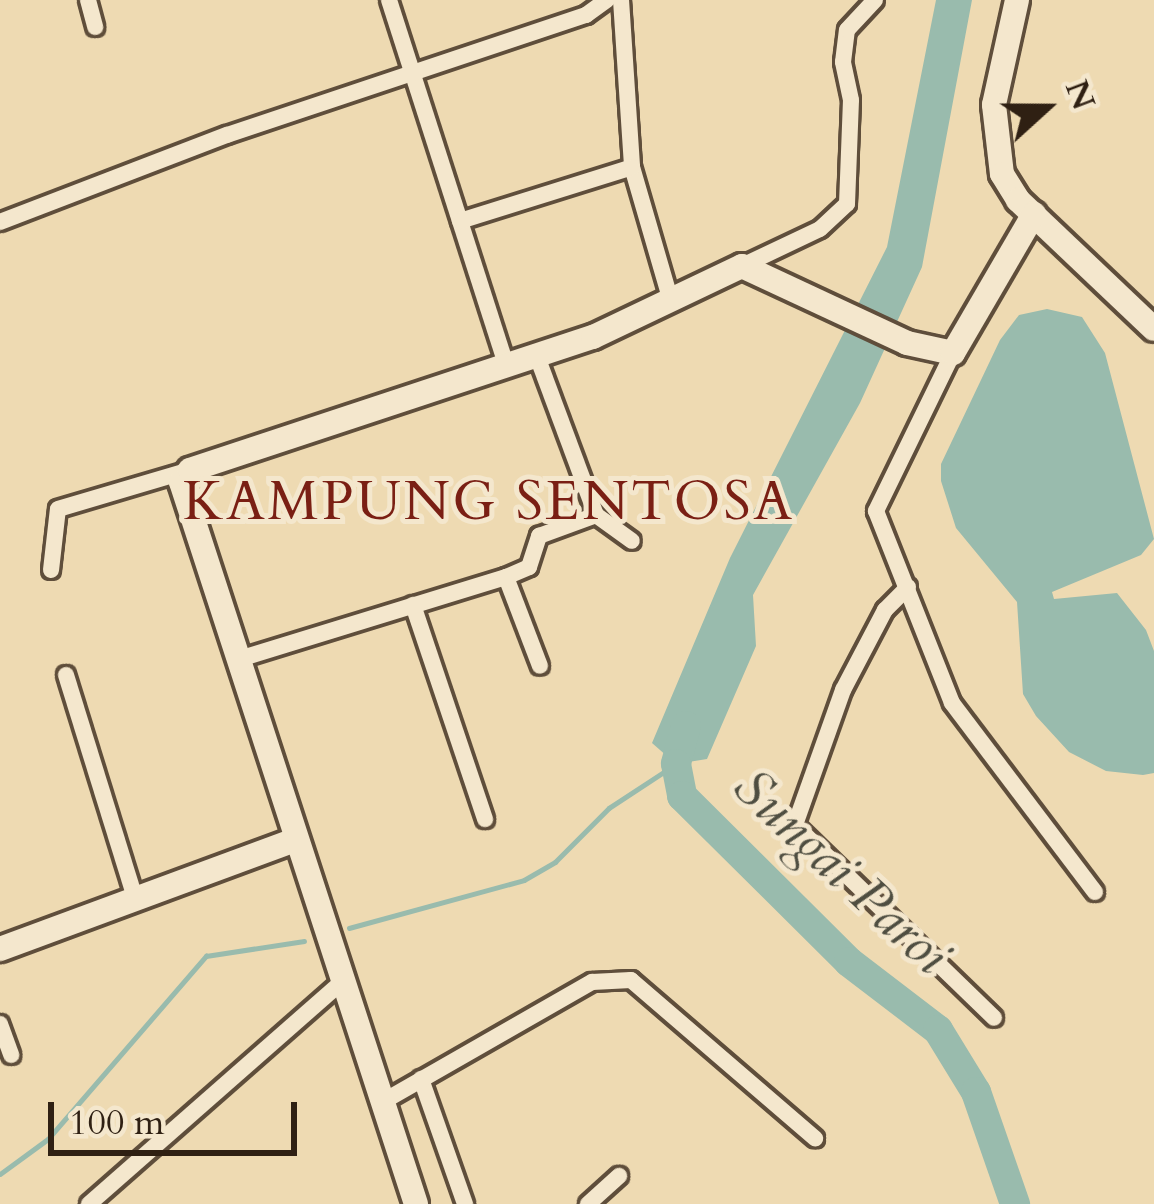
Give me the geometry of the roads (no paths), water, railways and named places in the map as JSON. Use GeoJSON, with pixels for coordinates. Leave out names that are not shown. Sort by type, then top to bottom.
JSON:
{"type":"FeatureCollection","features":[{"type":"Feature","properties":{"kind":"street"},"geometry":{"type":"LineString","coordinates":[[88,0],[95,27]]}},
{"type":"Feature","properties":{"kind":"street"},"geometry":{"type":"LineString","coordinates":[[389,0],[507,368]]}},
{"type":"Feature","properties":{"kind":"street"},"geometry":{"type":"LineString","coordinates":[[3,217],[586,15],[607,0]]}},
{"type":"Feature","properties":{"kind":"street"},"geometry":{"type":"LineString","coordinates":[[621,0],[632,166],[670,301]]}},
{"type":"Feature","properties":{"kind":"street"},"geometry":{"type":"LineString","coordinates":[[51,570],[58,509],[538,358],[820,229],[847,204],[851,100],[843,62],[848,30],[874,0]]}},
{"type":"Feature","properties":{"kind":"street"},"geometry":{"type":"LineString","coordinates":[[1017,0],[993,148],[1002,174],[1034,214],[1154,329]]}},
{"type":"Feature","properties":{"kind":"street"},"geometry":{"type":"LineString","coordinates":[[460,221],[632,166]]}},
{"type":"Feature","properties":{"kind":"street"},"geometry":{"type":"LineString","coordinates":[[1034,214],[952,353],[878,500],[952,703],[1096,892]]}},
{"type":"Feature","properties":{"kind":"street"},"geometry":{"type":"LineString","coordinates":[[742,266],[861,317],[907,343],[952,353]]}},
{"type":"Feature","properties":{"kind":"street"},"geometry":{"type":"LineString","coordinates":[[538,358],[596,515]]}},
{"type":"Feature","properties":{"kind":"street"},"geometry":{"type":"LineString","coordinates":[[190,470],[181,482],[185,509],[416,1204]]}},
{"type":"Feature","properties":{"kind":"street"},"geometry":{"type":"LineString","coordinates":[[236,660],[506,577],[529,567],[539,536],[596,515],[608,517],[632,542]]}},
{"type":"Feature","properties":{"kind":"street"},"geometry":{"type":"LineString","coordinates":[[506,577],[540,666]]}},
{"type":"Feature","properties":{"kind":"street"},"geometry":{"type":"LineString","coordinates":[[908,587],[885,610],[843,690],[795,825],[994,1018]]}},
{"type":"Feature","properties":{"kind":"street"},"geometry":{"type":"LineString","coordinates":[[413,605],[484,819]]}},
{"type":"Feature","properties":{"kind":"street"},"geometry":{"type":"LineString","coordinates":[[66,675],[135,898]]}},
{"type":"Feature","properties":{"kind":"street"},"geometry":{"type":"LineString","coordinates":[[0,949],[295,841]]}},
{"type":"Feature","properties":{"kind":"street"},"geometry":{"type":"LineString","coordinates":[[88,1204],[344,980]]}},
{"type":"Feature","properties":{"kind":"street"},"geometry":{"type":"LineString","coordinates":[[384,1101],[592,982],[631,980],[815,1138]]}},
{"type":"Feature","properties":{"kind":"street"},"geometry":{"type":"LineString","coordinates":[[0,1024],[11,1055]]}},
{"type":"Feature","properties":{"kind":"street"},"geometry":{"type":"LineString","coordinates":[[421,1079],[465,1204]]}},
{"type":"Feature","properties":{"kind":"street"},"geometry":{"type":"LineString","coordinates":[[587,1204],[619,1176]]}},
{"type":"Feature","properties":{"kind":"waterway","name":"Sungai Paroi"},"geometry":{"type":"LineString","coordinates":[[686,726],[676,764],[682,796],[849,962],[938,1030],[976,1092],[1015,1204]]}},
{"type":"Feature","properties":{"kind":"waterway"},"geometry":{"type":"LineString","coordinates":[[349,928],[524,880],[555,862],[609,808],[676,764]]}},
{"type":"Feature","properties":{"kind":"waterway"},"geometry":{"type":"LineString","coordinates":[[0,1174],[48,1139],[206,956],[304,941]]}},
{"type":"Feature","properties":{"kind":"district","name":"KAMPUNG SENTOSA"},"geometry":{"type":"Point","coordinates":[489,503]}}]}
